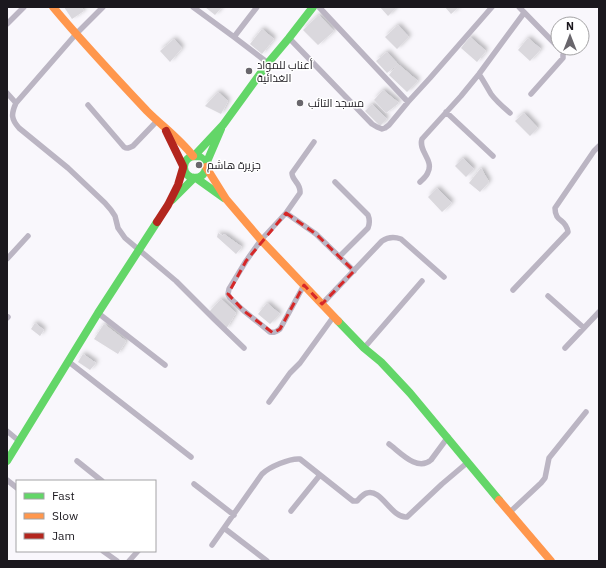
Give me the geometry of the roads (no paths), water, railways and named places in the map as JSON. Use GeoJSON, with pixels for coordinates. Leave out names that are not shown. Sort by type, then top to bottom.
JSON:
{"type":"FeatureCollection","features":[{"type":"Feature","properties":{"kind":"street"},"geometry":{"type":"LineString","coordinates":[[7,24],[24,7]]}},
{"type":"Feature","properties":{"kind":"street"},"geometry":{"type":"LineString","coordinates":[[53,7],[156,121],[182,143],[194,156],[202,158],[226,199],[322,304],[410,393],[551,561]]}},
{"type":"Feature","properties":{"kind":"street"},"geometry":{"type":"LineString","coordinates":[[103,7],[76,34],[16,103],[13,112],[15,123],[19,128],[68,168],[105,203],[112,210],[118,228],[125,238],[176,281],[244,348]]}},
{"type":"Feature","properties":{"kind":"street"},"geometry":{"type":"LineString","coordinates":[[193,7],[234,36],[268,63]]}},
{"type":"Feature","properties":{"kind":"street"},"geometry":{"type":"LineString","coordinates":[[234,36],[257,7]]}},
{"type":"Feature","properties":{"kind":"street"},"geometry":{"type":"LineString","coordinates":[[7,461],[98,314],[168,205],[178,185],[186,159],[194,156],[223,125],[268,63],[313,7]]}},
{"type":"Feature","properties":{"kind":"street"},"geometry":{"type":"LineString","coordinates":[[319,7],[408,102]]}},
{"type":"Feature","properties":{"kind":"street"},"geometry":{"type":"LineString","coordinates":[[289,38],[372,124],[377,127],[385,128],[390,125],[408,102],[492,7]]}},
{"type":"Feature","properties":{"kind":"street"},"geometry":{"type":"LineString","coordinates":[[519,7],[550,38]]}},
{"type":"Feature","properties":{"kind":"street"},"geometry":{"type":"LineString","coordinates":[[420,182],[428,173],[429,168],[429,162],[421,146],[422,139],[479,74],[524,13]]}},
{"type":"Feature","properties":{"kind":"street"},"geometry":{"type":"LineString","coordinates":[[530,94],[563,58],[563,56]]}},
{"type":"Feature","properties":{"kind":"street"},"geometry":{"type":"LineString","coordinates":[[479,74],[498,103],[510,113]]}},
{"type":"Feature","properties":{"kind":"street"},"geometry":{"type":"LineString","coordinates":[[7,92],[16,103]]}},
{"type":"Feature","properties":{"kind":"street"},"geometry":{"type":"LineString","coordinates":[[88,104],[126,148],[130,148],[156,121]]}},
{"type":"Feature","properties":{"kind":"street"},"geometry":{"type":"LineString","coordinates":[[446,112],[492,156]]}},
{"type":"Feature","properties":{"kind":"street"},"geometry":{"type":"LineString","coordinates":[[168,205],[195,178],[203,174],[223,125]]}},
{"type":"Feature","properties":{"kind":"street"},"geometry":{"type":"LineString","coordinates":[[164,129],[187,175],[195,178],[226,199]]}},
{"type":"Feature","properties":{"kind":"street"},"geometry":{"type":"LineString","coordinates":[[304,285],[280,330],[273,333],[244,311],[230,298],[228,294],[229,288],[246,261],[286,213],[300,193],[301,189],[292,177],[292,173],[314,142]]}},
{"type":"Feature","properties":{"kind":"street"},"geometry":{"type":"LineString","coordinates":[[513,290],[568,232],[566,224],[558,218],[555,213],[555,208],[599,146]]}},
{"type":"Feature","properties":{"kind":"street"},"geometry":{"type":"LineString","coordinates":[[335,182],[368,215],[370,219],[368,228],[339,256]]}},
{"type":"Feature","properties":{"kind":"street"},"geometry":{"type":"LineString","coordinates":[[286,213],[310,229],[354,271]]}},
{"type":"Feature","properties":{"kind":"street"},"geometry":{"type":"LineString","coordinates":[[7,259],[28,236]]}},
{"type":"Feature","properties":{"kind":"street"},"geometry":{"type":"LineString","coordinates":[[322,304],[382,241],[390,238],[401,239],[444,277]]}},
{"type":"Feature","properties":{"kind":"street"},"geometry":{"type":"LineString","coordinates":[[364,348],[422,281]]}},
{"type":"Feature","properties":{"kind":"street"},"geometry":{"type":"LineString","coordinates":[[548,296],[584,328]]}},
{"type":"Feature","properties":{"kind":"street"},"geometry":{"type":"LineString","coordinates":[[565,348],[599,312]]}},
{"type":"Feature","properties":{"kind":"street"},"geometry":{"type":"LineString","coordinates":[[98,314],[165,365]]}},
{"type":"Feature","properties":{"kind":"street"},"geometry":{"type":"LineString","coordinates":[[270,402],[290,373],[300,363],[334,316]]}},
{"type":"Feature","properties":{"kind":"street"},"geometry":{"type":"LineString","coordinates":[[69,362],[191,457]]}},
{"type":"Feature","properties":{"kind":"street"},"geometry":{"type":"LineString","coordinates":[[510,512],[545,478],[549,458],[586,412]]}},
{"type":"Feature","properties":{"kind":"street"},"geometry":{"type":"LineString","coordinates":[[7,431],[19,441]]}},
{"type":"Feature","properties":{"kind":"street"},"geometry":{"type":"LineString","coordinates":[[389,444],[412,461],[417,464],[422,464],[431,460],[448,437]]}},
{"type":"Feature","properties":{"kind":"street"},"geometry":{"type":"LineString","coordinates":[[212,545],[262,474],[266,470],[293,459],[300,459],[353,501],[357,501],[362,496],[371,492],[376,494],[397,514],[404,517],[407,517],[468,462]]}},
{"type":"Feature","properties":{"kind":"street"},"geometry":{"type":"LineString","coordinates":[[77,462],[101,480]]}},
{"type":"Feature","properties":{"kind":"street"},"geometry":{"type":"LineString","coordinates":[[291,512],[320,475]]}},
{"type":"Feature","properties":{"kind":"street"},"geometry":{"type":"LineString","coordinates":[[7,480],[16,487]]}},
{"type":"Feature","properties":{"kind":"street"},"geometry":{"type":"LineString","coordinates":[[194,484],[234,515]]}},
{"type":"Feature","properties":{"kind":"street"},"geometry":{"type":"LineString","coordinates":[[224,528],[267,561]]}},
{"type":"Feature","properties":{"kind":"street"},"geometry":{"type":"LineString","coordinates":[[104,552],[117,561]]}},
{"type":"Feature","properties":{"kind":"street"},"geometry":{"type":"LineString","coordinates":[[129,561],[137,552]]}},
{"type":"Feature","properties":{"kind":"place","name":"أعناب للمواد الغذائية"},"geometry":{"type":"Point","coordinates":[249,71]}},
{"type":"Feature","properties":{"kind":"place","name":"مسجد التائب"},"geometry":{"type":"Point","coordinates":[300,103]}},
{"type":"Feature","properties":{"kind":"place","name":"جزيرة هاشم"},"geometry":{"type":"Point","coordinates":[199,165]}}]}
